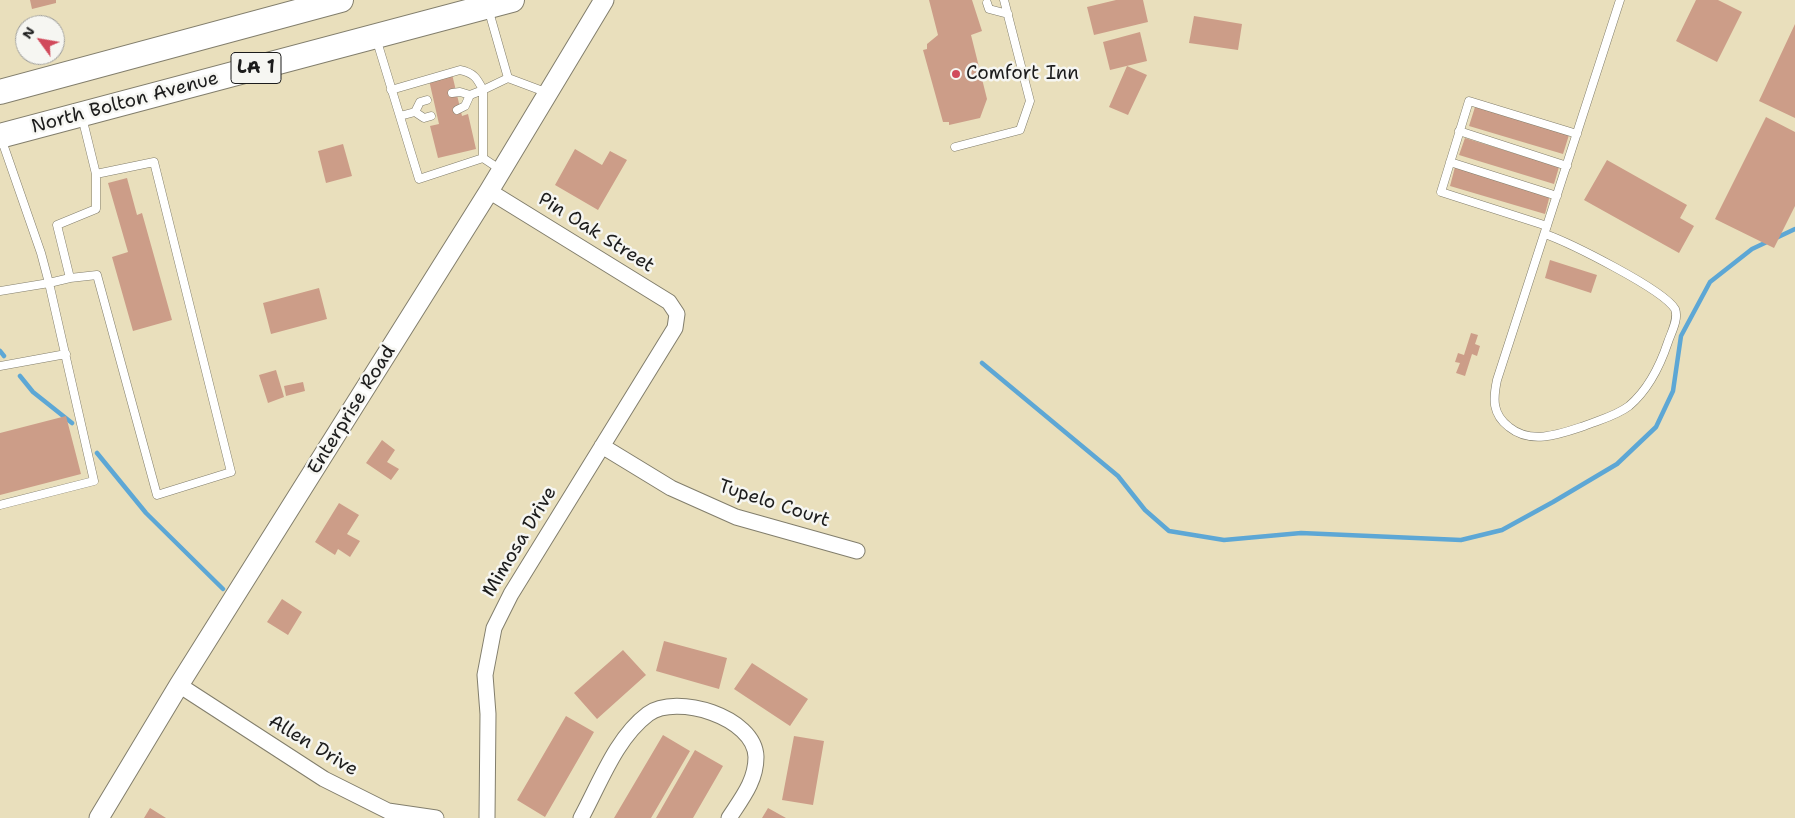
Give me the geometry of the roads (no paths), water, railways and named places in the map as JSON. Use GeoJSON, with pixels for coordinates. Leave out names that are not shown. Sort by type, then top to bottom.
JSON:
{"type":"FeatureCollection","features":[{"type":"Feature","properties":{"kind":"main road","name":"LA 1"},"geometry":{"type":"LineString","coordinates":[[0,92],[318,3],[341,0]]}},
{"type":"Feature","properties":{"kind":"main road","name":"North Bolton Avenue"},"geometry":{"type":"LineString","coordinates":[[0,136],[512,0]]}},
{"type":"Feature","properties":{"kind":"street","name":"Enterprise Road"},"geometry":{"type":"LineString","coordinates":[[101,817],[179,685],[502,171],[604,0]]}},
{"type":"Feature","properties":{"kind":"street","name":"Pin Oak Street"},"geometry":{"type":"LineString","coordinates":[[489,191],[669,302],[677,314]]}},
{"type":"Feature","properties":{"kind":"street","name":"Mimosa Drive"},"geometry":{"type":"LineString","coordinates":[[487,818],[488,714],[485,674],[494,628],[511,594],[675,328],[677,314]]}},
{"type":"Feature","properties":{"kind":"street","name":"Tupelo Court"},"geometry":{"type":"LineString","coordinates":[[602,446],[671,488],[736,517],[857,551]]}},
{"type":"Feature","properties":{"kind":"street","name":"Allen Drive"},"geometry":{"type":"LineString","coordinates":[[179,685],[324,779],[388,811],[436,818]]}},
{"type":"Feature","properties":{"kind":"street"},"geometry":{"type":"LineString","coordinates":[[581,818],[628,730],[650,712],[678,705],[719,714],[744,729],[756,755],[752,782],[729,818]]}},
{"type":"Feature","properties":{"kind":"lane"},"geometry":{"type":"LineString","coordinates":[[955,147],[1020,130],[1030,102],[1004,0]]}},
{"type":"Feature","properties":{"kind":"lane"},"geometry":{"type":"LineString","coordinates":[[1577,134],[1468,100],[1441,192],[1546,230],[1597,257],[1660,296],[1674,309],[1676,319],[1655,373],[1630,405],[1607,418],[1566,432],[1529,437],[1521,436],[1504,424],[1494,407],[1494,397],[1503,360],[1546,230],[1567,166],[1620,0]]}},
{"type":"Feature","properties":{"kind":"lane"},"geometry":{"type":"LineString","coordinates":[[987,3],[989,9],[1008,14]]}},
{"type":"Feature","properties":{"kind":"lane"},"geometry":{"type":"LineString","coordinates":[[488,6],[508,78]]}},
{"type":"Feature","properties":{"kind":"lane"},"geometry":{"type":"LineString","coordinates":[[375,36],[419,179],[483,158]]}},
{"type":"Feature","properties":{"kind":"lane"},"geometry":{"type":"LineString","coordinates":[[392,90],[460,70],[470,72],[477,77],[483,90],[483,158]]}},
{"type":"Feature","properties":{"kind":"lane"},"geometry":{"type":"LineString","coordinates":[[452,93],[460,92],[470,95],[508,78],[548,92]]}},
{"type":"Feature","properties":{"kind":"lane"},"geometry":{"type":"LineString","coordinates":[[457,110],[465,106],[470,95]]}},
{"type":"Feature","properties":{"kind":"lane"},"geometry":{"type":"LineString","coordinates":[[400,116],[415,112],[420,102],[427,100]]}},
{"type":"Feature","properties":{"kind":"lane"},"geometry":{"type":"LineString","coordinates":[[415,112],[424,118],[431,116]]}},
{"type":"Feature","properties":{"kind":"lane"},"geometry":{"type":"LineString","coordinates":[[70,278],[57,226],[96,209],[96,174],[81,115]]}},
{"type":"Feature","properties":{"kind":"lane"},"geometry":{"type":"LineString","coordinates":[[1459,131],[1567,166]]}},
{"type":"Feature","properties":{"kind":"lane"},"geometry":{"type":"LineString","coordinates":[[0,136],[41,253],[94,481],[0,505]]}},
{"type":"Feature","properties":{"kind":"lane"},"geometry":{"type":"LineString","coordinates":[[483,158],[502,171]]}},
{"type":"Feature","properties":{"kind":"lane"},"geometry":{"type":"LineString","coordinates":[[0,291],[97,274],[157,495],[231,472],[154,162],[96,174]]}},
{"type":"Feature","properties":{"kind":"lane"},"geometry":{"type":"LineString","coordinates":[[1450,162],[1557,196]]}},
{"type":"Feature","properties":{"kind":"lane"},"geometry":{"type":"LineString","coordinates":[[0,366],[66,354]]}},
{"type":"Feature","properties":{"kind":"waterway"},"geometry":{"type":"LineString","coordinates":[[1776,238],[1795,229]]}},
{"type":"Feature","properties":{"kind":"waterway"},"geometry":{"type":"LineString","coordinates":[[982,363],[1118,476],[1145,510],[1169,531],[1224,540],[1301,533],[1461,540],[1502,530],[1553,502],[1617,464],[1656,427],[1673,391],[1681,336],[1710,282],[1752,249],[1769,241]]}},
{"type":"Feature","properties":{"kind":"waterway"},"geometry":{"type":"LineString","coordinates":[[0,351],[4,356]]}},
{"type":"Feature","properties":{"kind":"waterway"},"geometry":{"type":"LineString","coordinates":[[20,376],[33,392],[72,423]]}},
{"type":"Feature","properties":{"kind":"waterway"},"geometry":{"type":"LineString","coordinates":[[97,453],[146,513],[223,589]]}},
{"type":"Feature","properties":{"kind":"place","name":"Comfort Inn"},"geometry":{"type":"Point","coordinates":[956,74]}}]}
